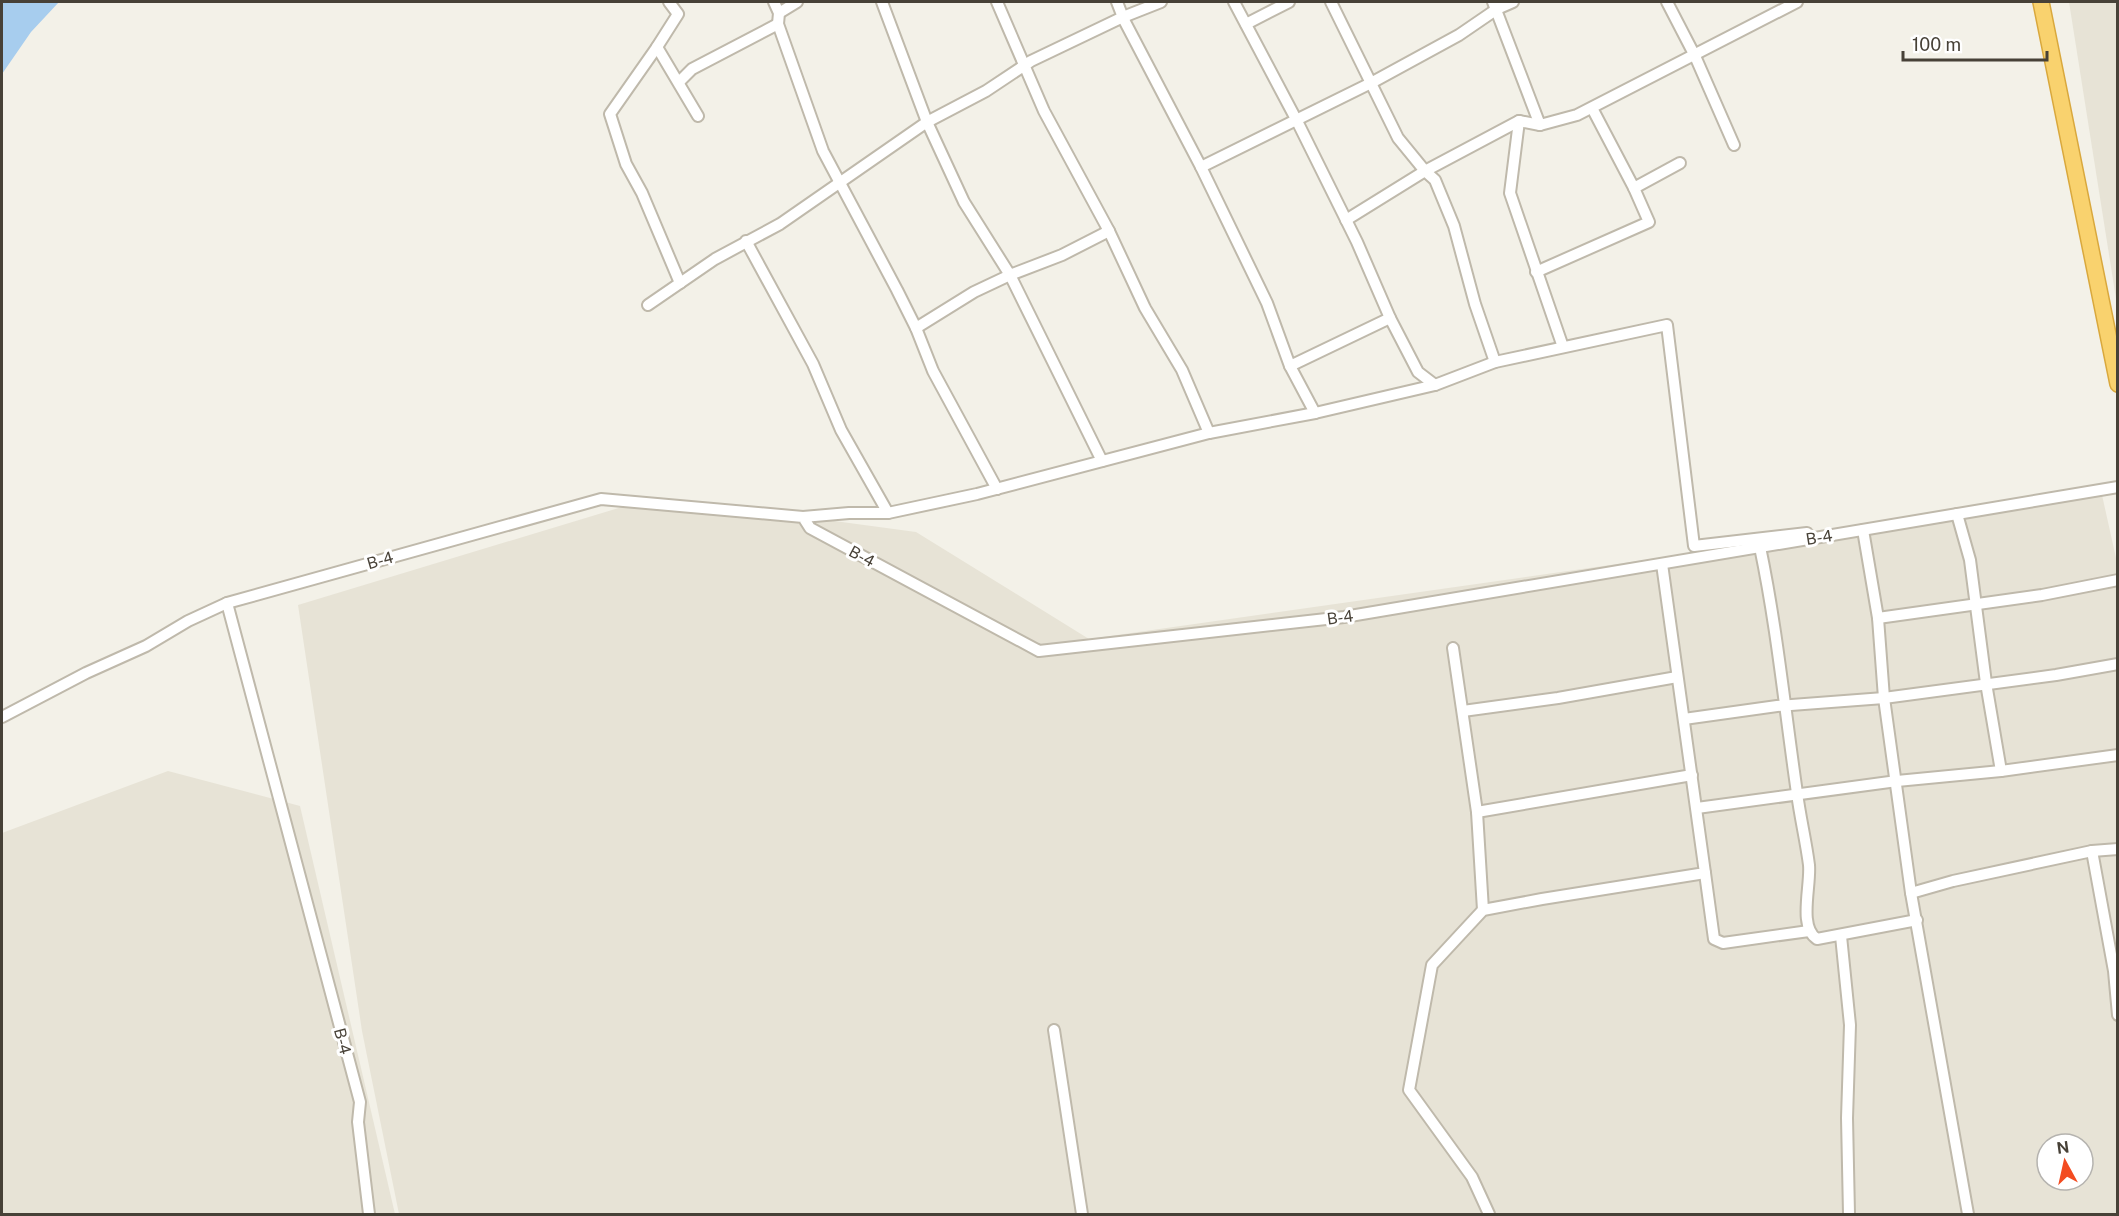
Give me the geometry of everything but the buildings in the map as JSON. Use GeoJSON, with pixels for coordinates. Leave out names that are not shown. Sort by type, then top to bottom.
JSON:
{"type":"FeatureCollection","features":[{"type":"Feature","properties":{"kind":"highway"},"geometry":{"type":"LineString","coordinates":[[2041,2],[2114,347],[2118,384]]}},
{"type":"Feature","properties":{"kind":"street"},"geometry":{"type":"LineString","coordinates":[[669,2],[678,14],[610,114],[626,164],[642,193],[680,283]]}},
{"type":"Feature","properties":{"kind":"street"},"geometry":{"type":"LineString","coordinates":[[774,2],[823,150],[916,328],[933,371],[997,489]]}},
{"type":"Feature","properties":{"kind":"street"},"geometry":{"type":"LineString","coordinates":[[679,82],[692,69],[779,18],[797,2]]}},
{"type":"Feature","properties":{"kind":"street"},"geometry":{"type":"LineString","coordinates":[[882,2],[927,122],[964,202],[1010,275],[1102,461]]}},
{"type":"Feature","properties":{"kind":"street"},"geometry":{"type":"LineString","coordinates":[[997,2],[1044,111],[1108,231],[1145,308],[1182,370],[1209,434]]}},
{"type":"Feature","properties":{"kind":"street"},"geometry":{"type":"LineString","coordinates":[[1117,2],[1267,303],[1290,366],[1315,413]]}},
{"type":"Feature","properties":{"kind":"street"},"geometry":{"type":"LineString","coordinates":[[648,305],[746,242],[780,224],[927,122],[986,91],[1031,61],[1123,17],[1161,2]]}},
{"type":"Feature","properties":{"kind":"street"},"geometry":{"type":"LineString","coordinates":[[1234,2],[1297,121],[1418,372],[1435,385]]}},
{"type":"Feature","properties":{"kind":"street"},"geometry":{"type":"LineString","coordinates":[[1246,24],[1289,2]]}},
{"type":"Feature","properties":{"kind":"street"},"geometry":{"type":"LineString","coordinates":[[1331,2],[1398,138],[1435,180],[1454,226],[1475,304],[1495,362]]}},
{"type":"Feature","properties":{"kind":"street"},"geometry":{"type":"LineString","coordinates":[[1201,167],[1297,121],[1459,35],[1495,5],[1513,2]]}},
{"type":"Feature","properties":{"kind":"street"},"geometry":{"type":"LineString","coordinates":[[1667,2],[1695,56],[1734,145]]}},
{"type":"Feature","properties":{"kind":"street"},"geometry":{"type":"LineString","coordinates":[[1346,220],[1425,171],[1519,121],[1540,125],[1577,115],[1797,2]]}},
{"type":"Feature","properties":{"kind":"street"},"geometry":{"type":"LineString","coordinates":[[1495,5],[1540,125]]}},
{"type":"Feature","properties":{"kind":"street"},"geometry":{"type":"LineString","coordinates":[[657,47],[698,116]]}},
{"type":"Feature","properties":{"kind":"street"},"geometry":{"type":"LineString","coordinates":[[1536,272],[1649,222],[1592,108]]}},
{"type":"Feature","properties":{"kind":"street"},"geometry":{"type":"LineString","coordinates":[[1519,121],[1510,194],[1563,347]]}},
{"type":"Feature","properties":{"kind":"street"},"geometry":{"type":"LineString","coordinates":[[1634,188],[1680,163]]}},
{"type":"Feature","properties":{"kind":"street"},"geometry":{"type":"LineString","coordinates":[[916,328],[974,292],[1062,255],[1108,231]]}},
{"type":"Feature","properties":{"kind":"street"},"geometry":{"type":"LineString","coordinates":[[746,242],[813,364],[841,430],[888,513]]}},
{"type":"Feature","properties":{"kind":"street"},"geometry":{"type":"LineString","coordinates":[[1290,366],[1390,318]]}},
{"type":"Feature","properties":{"kind":"street"},"geometry":{"type":"LineString","coordinates":[[803,517],[849,513],[888,513],[997,489],[1209,434],[1315,413],[1435,385],[1495,362],[1667,325],[1694,546],[1953,515],[1970,560],[1986,683],[2001,771]]}},
{"type":"Feature","properties":{"kind":"street","name":"B-4"},"geometry":{"type":"LineString","coordinates":[[369,1215],[358,1122],[360,1101],[227,603],[601,499],[803,517],[810,528],[1039,651],[1344,617],[2118,487]]}},
{"type":"Feature","properties":{"kind":"street"},"geometry":{"type":"LineString","coordinates":[[1863,530],[1878,618],[1884,698],[1911,893],[1968,1215]]}},
{"type":"Feature","properties":{"kind":"street"},"geometry":{"type":"LineString","coordinates":[[1760,547],[1770,596],[1809,868],[1807,927],[1817,939],[1917,920]]}},
{"type":"Feature","properties":{"kind":"street"},"geometry":{"type":"LineString","coordinates":[[1662,564],[1714,939],[1723,944],[1809,931]]}},
{"type":"Feature","properties":{"kind":"street"},"geometry":{"type":"LineString","coordinates":[[1878,618],[2042,595],[2118,580]]}},
{"type":"Feature","properties":{"kind":"street"},"geometry":{"type":"LineString","coordinates":[[2,717],[227,603]]}},
{"type":"Feature","properties":{"kind":"street"},"geometry":{"type":"LineString","coordinates":[[1453,648],[1477,812],[1483,910]]}},
{"type":"Feature","properties":{"kind":"street"},"geometry":{"type":"LineString","coordinates":[[1684,719],[1786,706],[1884,698],[2056,675],[2118,663]]}},
{"type":"Feature","properties":{"kind":"street"},"geometry":{"type":"LineString","coordinates":[[1463,711],[1558,698],[1677,677]]}},
{"type":"Feature","properties":{"kind":"street"},"geometry":{"type":"LineString","coordinates":[[1697,808],[1897,781],[2001,771],[2118,755]]}},
{"type":"Feature","properties":{"kind":"street"},"geometry":{"type":"LineString","coordinates":[[1477,812],[1692,775]]}},
{"type":"Feature","properties":{"kind":"street"},"geometry":{"type":"LineString","coordinates":[[1911,893],[1953,880],[2092,851],[2118,849]]}},
{"type":"Feature","properties":{"kind":"street"},"geometry":{"type":"LineString","coordinates":[[2092,851],[2114,971],[2118,1015]]}},
{"type":"Feature","properties":{"kind":"street"},"geometry":{"type":"LineString","coordinates":[[1489,1215],[1472,1177],[1409,1090],[1432,964],[1483,910],[1705,873]]}},
{"type":"Feature","properties":{"kind":"street"},"geometry":{"type":"LineString","coordinates":[[1841,936],[1850,1025],[1847,1118],[1849,1215]]}},
{"type":"Feature","properties":{"kind":"street"},"geometry":{"type":"LineString","coordinates":[[1054,1030],[1082,1215]]}},
{"type":"Feature","properties":{"kind":"shaded area"},"geometry":{"type":"Polygon","coordinates":[[[2069,2],[2117,2],[2117,305],[2069,2]]]}},
{"type":"Feature","properties":{"kind":"shaded area"},"geometry":{"type":"Polygon","coordinates":[[[2102,495],[2118,567],[2117,1214],[399,1214],[362,1031],[298,605],[655,497],[916,532],[1089,639],[2102,495]]]}},
{"type":"Feature","properties":{"kind":"shaded area"},"geometry":{"type":"Polygon","coordinates":[[[168,771],[300,806],[395,1214],[2,1214],[2,833],[168,771]]]}},
{"type":"Feature","properties":{"kind":"water"},"geometry":{"type":"Polygon","coordinates":[[[2,2],[59,2],[31,32],[2,74],[2,2]]]}}]}
